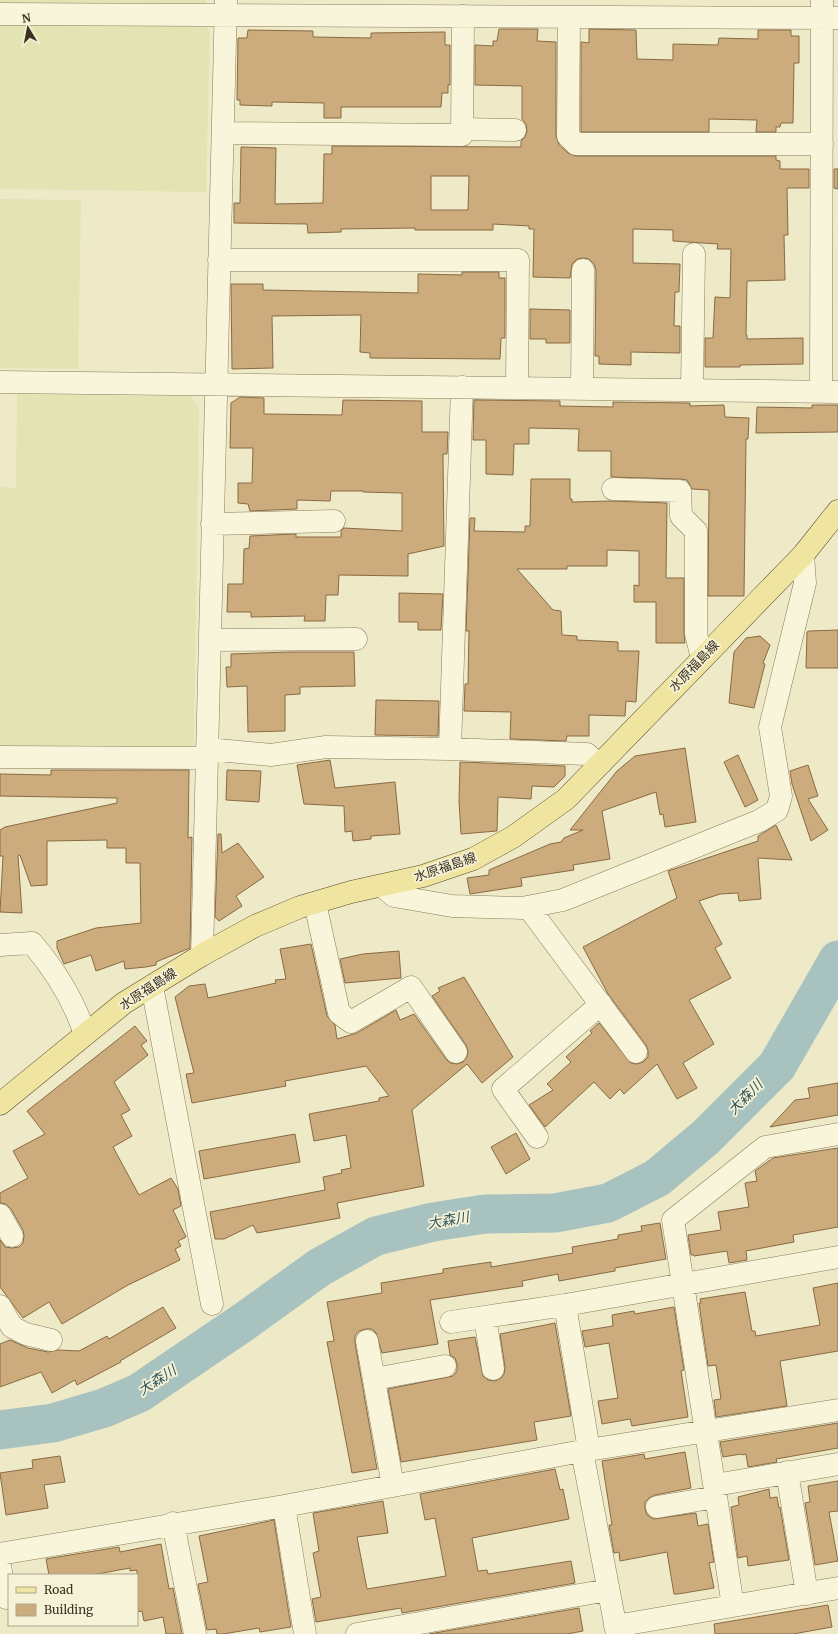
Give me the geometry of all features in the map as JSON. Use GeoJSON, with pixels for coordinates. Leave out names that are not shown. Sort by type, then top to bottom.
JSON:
{"type":"FeatureCollection","features":[{"type":"Feature","properties":{"kind":"main road","name":"水原福島線"},"geometry":{"type":"LineString","coordinates":[[0,1104],[124,1003],[202,955],[255,926],[315,903],[423,876],[473,859],[513,837],[566,799],[803,555],[838,511]]}},
{"type":"Feature","properties":{"kind":"street"},"geometry":{"type":"LineString","coordinates":[[202,955],[226,8]]}},
{"type":"Feature","properties":{"kind":"street"},"geometry":{"type":"LineString","coordinates":[[0,14],[226,8],[463,16],[517,8],[569,17],[628,9],[827,12],[822,144],[830,392],[692,389],[0,382]]}},
{"type":"Feature","properties":{"kind":"street"},"geometry":{"type":"LineString","coordinates":[[223,133],[462,135],[463,16]]}},
{"type":"Feature","properties":{"kind":"street"},"geometry":{"type":"LineString","coordinates":[[569,17],[568,136],[576,144],[822,144]]}},
{"type":"Feature","properties":{"kind":"street"},"geometry":{"type":"LineString","coordinates":[[462,129],[515,130]]}},
{"type":"Feature","properties":{"kind":"street"},"geometry":{"type":"LineString","coordinates":[[692,389],[694,254]]}},
{"type":"Feature","properties":{"kind":"street"},"geometry":{"type":"LineString","coordinates":[[219,260],[518,260],[516,388]]}},
{"type":"Feature","properties":{"kind":"street"},"geometry":{"type":"LineString","coordinates":[[582,389],[583,270]]}},
{"type":"Feature","properties":{"kind":"street"},"geometry":{"type":"LineString","coordinates":[[450,748],[462,387]]}},
{"type":"Feature","properties":{"kind":"street"},"geometry":{"type":"LineString","coordinates":[[613,489],[680,491],[681,516],[696,531],[696,634],[702,658]]}},
{"type":"Feature","properties":{"kind":"street"},"geometry":{"type":"LineString","coordinates":[[212,524],[334,521]]}},
{"type":"Feature","properties":{"kind":"street"},"geometry":{"type":"LineString","coordinates":[[382,886],[394,896],[452,906],[528,907],[564,900],[759,821],[777,810],[782,796],[770,727],[805,583],[803,555]]}},
{"type":"Feature","properties":{"kind":"street"},"geometry":{"type":"LineString","coordinates":[[210,640],[356,639]]}},
{"type":"Feature","properties":{"kind":"street"},"geometry":{"type":"LineString","coordinates":[[0,757],[207,754],[271,755],[326,747],[450,748],[587,754],[599,765]]}},
{"type":"Feature","properties":{"kind":"street"},"geometry":{"type":"LineString","coordinates":[[315,903],[339,1013],[351,1022],[411,987],[456,1052]]}},
{"type":"Feature","properties":{"kind":"street"},"geometry":{"type":"LineString","coordinates":[[528,907],[636,1052]]}},
{"type":"Feature","properties":{"kind":"street"},"geometry":{"type":"LineString","coordinates":[[0,945],[32,943],[44,956],[76,1008],[85,1034]]}},
{"type":"Feature","properties":{"kind":"street"},"geometry":{"type":"LineString","coordinates":[[152,986],[212,1304]]}},
{"type":"Feature","properties":{"kind":"street"},"geometry":{"type":"LineString","coordinates":[[537,1137],[503,1089],[600,1004]]}},
{"type":"Feature","properties":{"kind":"street"},"geometry":{"type":"LineString","coordinates":[[733,1606],[673,1220],[765,1147],[838,1134]]}},
{"type":"Feature","properties":{"kind":"street"},"geometry":{"type":"LineString","coordinates":[[0,1215],[12,1236]]}},
{"type":"Feature","properties":{"kind":"street"},"geometry":{"type":"LineString","coordinates":[[451,1322],[565,1305],[838,1257]]}},
{"type":"Feature","properties":{"kind":"street"},"geometry":{"type":"LineString","coordinates":[[565,1305],[586,1450],[608,1590],[616,1630],[733,1606],[838,1588]]}},
{"type":"Feature","properties":{"kind":"street"},"geometry":{"type":"LineString","coordinates":[[0,1306],[12,1327],[26,1334],[51,1340]]}},
{"type":"Feature","properties":{"kind":"street"},"geometry":{"type":"LineString","coordinates":[[485,1317],[493,1369]]}},
{"type":"Feature","properties":{"kind":"street"},"geometry":{"type":"LineString","coordinates":[[367,1341],[393,1486]]}},
{"type":"Feature","properties":{"kind":"street"},"geometry":{"type":"LineString","coordinates":[[374,1380],[445,1366]]}},
{"type":"Feature","properties":{"kind":"street"},"geometry":{"type":"LineString","coordinates":[[0,1554],[284,1506],[586,1450],[838,1410]]}},
{"type":"Feature","properties":{"kind":"street"},"geometry":{"type":"LineString","coordinates":[[657,1507],[787,1472],[838,1464]]}},
{"type":"Feature","properties":{"kind":"street"},"geometry":{"type":"LineString","coordinates":[[787,1472],[807,1594]]}},
{"type":"Feature","properties":{"kind":"street"},"geometry":{"type":"LineString","coordinates":[[284,1506],[305,1634]]}},
{"type":"Feature","properties":{"kind":"street"},"geometry":{"type":"LineString","coordinates":[[173,1524],[195,1634]]}},
{"type":"Feature","properties":{"kind":"street"},"geometry":{"type":"LineString","coordinates":[[0,1566],[6,1598]]}},
{"type":"Feature","properties":{"kind":"street"},"geometry":{"type":"LineString","coordinates":[[357,1634],[608,1590]]}},
{"type":"Feature","properties":{"kind":"green space"},"geometry":{"type":"Polygon","coordinates":[[[0,0],[206,0],[206,5],[0,4],[0,0]]]}},
{"type":"Feature","properties":{"kind":"green space"},"geometry":{"type":"Polygon","coordinates":[[[0,21],[202,22],[210,32],[206,192],[0,189],[0,21]]]}},
{"type":"Feature","properties":{"kind":"green space"},"geometry":{"type":"Polygon","coordinates":[[[0,199],[81,200],[78,369],[0,368],[0,199]]]}},
{"type":"Feature","properties":{"kind":"green space"},"geometry":{"type":"Polygon","coordinates":[[[17,394],[190,396],[199,407],[194,751],[0,750],[0,487],[16,488],[17,394]]]}},
{"type":"Feature","properties":{"kind":"building"},"geometry":{"type":"Polygon","coordinates":[[[499,29],[538,29],[537,41],[556,42],[556,136],[559,145],[568,153],[576,156],[776,156],[776,160],[780,161],[780,169],[809,169],[809,188],[787,188],[788,235],[784,235],[785,280],[747,281],[747,339],[803,338],[803,364],[705,367],[705,338],[713,338],[715,297],[730,298],[731,249],[717,249],[718,244],[673,241],[673,230],[633,229],[633,263],[680,264],[679,292],[675,292],[674,326],[680,326],[680,353],[631,352],[631,365],[599,364],[599,356],[595,356],[596,270],[594,264],[589,259],[577,259],[572,264],[570,278],[533,277],[534,229],[529,229],[529,226],[493,224],[493,230],[415,230],[415,228],[341,229],[341,232],[308,233],[307,224],[234,223],[234,203],[240,203],[241,147],[276,148],[275,204],[323,203],[324,154],[332,154],[332,146],[521,147],[521,141],[525,137],[527,131],[526,124],[522,119],[522,86],[475,85],[475,45],[493,46],[493,41],[497,41],[499,29]],[[431,176],[431,210],[468,210],[469,176],[431,176]]]}},
{"type":"Feature","properties":{"kind":"building"},"geometry":{"type":"Polygon","coordinates":[[[589,29],[636,30],[637,59],[673,60],[673,44],[718,45],[719,38],[758,39],[758,30],[791,30],[791,36],[799,36],[799,63],[794,63],[793,123],[781,123],[780,127],[776,127],[776,132],[756,132],[757,120],[709,119],[709,132],[581,132],[581,42],[589,43],[589,29]]]}},
{"type":"Feature","properties":{"kind":"building"},"geometry":{"type":"Polygon","coordinates":[[[248,30],[313,31],[313,37],[371,38],[371,33],[445,32],[445,45],[450,45],[450,85],[448,85],[448,93],[442,93],[441,107],[341,107],[341,118],[324,118],[324,103],[272,102],[272,106],[240,105],[240,100],[237,100],[238,38],[247,38],[248,30]]]}},
{"type":"Feature","properties":{"kind":"building"},"geometry":{"type":"Polygon","coordinates":[[[834,169],[838,169],[838,189],[834,188],[834,169]]]}},
{"type":"Feature","properties":{"kind":"building"},"geometry":{"type":"Polygon","coordinates":[[[462,272],[499,272],[499,278],[505,278],[505,338],[501,338],[500,359],[370,358],[370,353],[360,352],[361,315],[272,316],[273,368],[232,369],[231,284],[263,284],[263,290],[418,293],[418,274],[462,275],[462,272]]]}},
{"type":"Feature","properties":{"kind":"building"},"geometry":{"type":"Polygon","coordinates":[[[530,309],[570,310],[570,343],[546,343],[546,339],[530,339],[530,309]]]}},
{"type":"Feature","properties":{"kind":"building"},"geometry":{"type":"Polygon","coordinates":[[[240,397],[264,398],[264,414],[342,415],[343,400],[422,401],[422,432],[448,432],[447,454],[443,454],[444,546],[408,554],[408,576],[339,575],[338,595],[326,595],[325,621],[304,621],[305,616],[251,617],[251,612],[227,612],[228,584],[243,584],[244,549],[249,548],[250,536],[296,534],[296,537],[341,537],[341,531],[344,528],[402,531],[402,493],[331,491],[330,501],[297,500],[297,509],[250,511],[248,504],[238,503],[238,483],[252,483],[253,448],[230,448],[231,403],[240,397]]]}},
{"type":"Feature","properties":{"kind":"building"},"geometry":{"type":"Polygon","coordinates":[[[474,400],[560,401],[560,406],[613,407],[613,402],[690,403],[690,406],[724,405],[725,417],[749,418],[748,439],[746,439],[744,596],[708,596],[709,490],[692,489],[687,480],[680,479],[611,477],[611,451],[578,451],[579,429],[529,428],[529,444],[514,444],[513,475],[486,474],[486,440],[473,440],[474,400]]]}},
{"type":"Feature","properties":{"kind":"building"},"geometry":{"type":"Polygon","coordinates":[[[812,405],[838,405],[838,432],[756,433],[757,407],[812,408],[812,405]]]}},
{"type":"Feature","properties":{"kind":"building"},"geometry":{"type":"Polygon","coordinates":[[[531,479],[570,479],[570,499],[572,499],[572,502],[611,501],[667,503],[666,578],[684,578],[685,643],[656,643],[656,602],[634,602],[634,585],[639,586],[639,551],[607,550],[607,566],[567,566],[567,569],[517,569],[553,610],[561,611],[562,635],[577,636],[577,640],[618,642],[618,651],[639,651],[636,702],[626,701],[625,716],[589,715],[589,736],[567,736],[566,741],[510,739],[511,712],[464,711],[465,684],[468,684],[469,631],[466,631],[470,518],[475,518],[474,531],[525,532],[525,526],[530,526],[531,479]]]}},
{"type":"Feature","properties":{"kind":"building"},"geometry":{"type":"Polygon","coordinates":[[[399,593],[443,594],[441,630],[418,630],[418,622],[399,622],[399,593]]]}},
{"type":"Feature","properties":{"kind":"building"},"geometry":{"type":"Polygon","coordinates":[[[838,630],[838,668],[806,668],[807,632],[838,630]]]}},
{"type":"Feature","properties":{"kind":"building"},"geometry":{"type":"Polygon","coordinates":[[[760,636],[770,645],[763,663],[765,664],[754,708],[729,703],[734,652],[746,638],[760,636]]]}},
{"type":"Feature","properties":{"kind":"building"},"geometry":{"type":"Polygon","coordinates":[[[354,652],[355,686],[300,687],[300,694],[285,695],[285,731],[248,732],[247,686],[227,687],[226,667],[231,667],[231,654],[354,652]]]}},
{"type":"Feature","properties":{"kind":"building"},"geometry":{"type":"Polygon","coordinates":[[[376,700],[439,701],[438,736],[375,735],[376,700]]]}},
{"type":"Feature","properties":{"kind":"building"},"geometry":{"type":"Polygon","coordinates":[[[685,748],[696,822],[665,827],[663,814],[660,815],[656,792],[602,811],[610,859],[573,865],[574,870],[521,878],[522,886],[470,894],[467,878],[489,875],[489,870],[550,844],[561,842],[564,838],[583,830],[570,830],[617,771],[635,756],[685,748]]]}},
{"type":"Feature","properties":{"kind":"building"},"geometry":{"type":"Polygon","coordinates":[[[738,755],[758,800],[745,807],[724,762],[738,755]]]}},
{"type":"Feature","properties":{"kind":"building"},"geometry":{"type":"Polygon","coordinates":[[[330,760],[335,788],[395,782],[400,834],[371,836],[371,839],[353,841],[352,831],[345,832],[344,806],[304,804],[297,765],[330,760]]]}},
{"type":"Feature","properties":{"kind":"building"},"geometry":{"type":"Polygon","coordinates":[[[460,762],[565,766],[565,776],[554,787],[532,786],[531,799],[498,797],[497,831],[461,834],[459,801],[460,762]]]}},
{"type":"Feature","properties":{"kind":"building"},"geometry":{"type":"Polygon","coordinates":[[[808,765],[818,796],[808,799],[828,830],[811,841],[792,784],[790,771],[808,765]]]}},
{"type":"Feature","properties":{"kind":"building"},"geometry":{"type":"Polygon","coordinates":[[[51,770],[189,770],[188,838],[192,837],[190,948],[156,962],[156,965],[146,967],[125,969],[124,961],[96,971],[91,955],[64,964],[57,948],[57,941],[96,928],[141,923],[140,863],[126,863],[126,848],[107,848],[107,840],[47,841],[47,885],[31,886],[20,855],[18,856],[22,913],[0,912],[3,856],[0,856],[0,830],[5,827],[117,803],[117,798],[0,796],[0,774],[51,775],[51,770]]]}},
{"type":"Feature","properties":{"kind":"building"},"geometry":{"type":"Polygon","coordinates":[[[227,770],[261,771],[259,802],[226,800],[227,770]]]}},
{"type":"Feature","properties":{"kind":"building"},"geometry":{"type":"Polygon","coordinates":[[[776,825],[792,860],[758,858],[761,899],[739,901],[738,893],[720,894],[699,901],[722,944],[715,948],[731,978],[689,1000],[714,1044],[683,1063],[697,1088],[677,1099],[657,1064],[624,1094],[620,1089],[610,1099],[594,1082],[545,1127],[529,1105],[553,1090],[547,1084],[571,1062],[566,1057],[592,1033],[590,1031],[599,1023],[631,1063],[637,1064],[643,1062],[648,1057],[646,1045],[608,994],[583,947],[677,898],[668,871],[758,841],[758,836],[776,825]]]}},
{"type":"Feature","properties":{"kind":"building"},"geometry":{"type":"Polygon","coordinates":[[[218,834],[221,834],[222,853],[238,843],[264,877],[236,896],[242,906],[219,921],[215,917],[218,834]]]}},
{"type":"Feature","properties":{"kind":"building"},"geometry":{"type":"Polygon","coordinates":[[[311,944],[327,1016],[335,1025],[337,1039],[357,1033],[396,1010],[400,1020],[414,1014],[450,1063],[457,1064],[463,1062],[467,1057],[468,1051],[466,1045],[432,996],[440,991],[438,988],[464,977],[513,1057],[482,1083],[467,1064],[412,1110],[424,1186],[337,1203],[340,1218],[257,1233],[253,1225],[224,1239],[215,1239],[210,1212],[325,1190],[323,1177],[342,1173],[341,1170],[351,1168],[346,1135],[314,1141],[309,1114],[379,1101],[379,1098],[389,1096],[366,1066],[285,1081],[286,1086],[192,1103],[186,1074],[194,1073],[175,997],[189,986],[205,984],[208,998],[276,983],[275,980],[286,979],[280,949],[311,944]]]}},
{"type":"Feature","properties":{"kind":"building"},"geometry":{"type":"Polygon","coordinates":[[[399,951],[401,978],[345,983],[340,959],[363,954],[399,951]]]}},
{"type":"Feature","properties":{"kind":"building"},"geometry":{"type":"Polygon","coordinates":[[[135,1026],[147,1041],[141,1045],[148,1055],[114,1082],[130,1110],[121,1115],[132,1136],[113,1147],[139,1195],[171,1178],[178,1189],[181,1206],[173,1210],[186,1237],[178,1241],[181,1246],[175,1249],[180,1260],[128,1285],[62,1324],[49,1302],[23,1318],[0,1287],[0,1240],[5,1247],[19,1247],[23,1243],[24,1236],[23,1230],[11,1209],[6,1204],[0,1203],[0,1193],[28,1178],[13,1151],[45,1134],[27,1111],[135,1026]]]}},
{"type":"Feature","properties":{"kind":"building"},"geometry":{"type":"Polygon","coordinates":[[[838,1083],[838,1115],[770,1127],[795,1100],[810,1098],[808,1088],[838,1083]]]}},
{"type":"Feature","properties":{"kind":"building"},"geometry":{"type":"Polygon","coordinates":[[[516,1133],[530,1159],[506,1174],[491,1147],[516,1133]]]}},
{"type":"Feature","properties":{"kind":"building"},"geometry":{"type":"Polygon","coordinates":[[[295,1134],[300,1162],[204,1179],[199,1151],[295,1134]]]}},
{"type":"Feature","properties":{"kind":"building"},"geometry":{"type":"Polygon","coordinates":[[[838,1148],[838,1227],[793,1235],[794,1242],[746,1251],[747,1260],[729,1263],[727,1251],[694,1256],[691,1255],[688,1235],[721,1230],[718,1212],[749,1207],[745,1183],[757,1181],[755,1171],[773,1158],[838,1148]]]}},
{"type":"Feature","properties":{"kind":"building"},"geometry":{"type":"Polygon","coordinates":[[[660,1223],[666,1259],[615,1268],[615,1271],[559,1281],[558,1274],[522,1281],[523,1286],[430,1300],[438,1344],[382,1353],[376,1333],[372,1329],[359,1331],[355,1336],[355,1343],[377,1469],[352,1473],[327,1342],[334,1341],[327,1302],[382,1293],[381,1283],[443,1273],[443,1269],[491,1262],[491,1267],[573,1253],[572,1247],[618,1239],[618,1235],[642,1231],[641,1226],[660,1223]]]}},
{"type":"Feature","properties":{"kind":"building"},"geometry":{"type":"Polygon","coordinates":[[[838,1283],[838,1351],[780,1361],[787,1406],[716,1417],[714,1400],[721,1399],[716,1365],[708,1366],[699,1303],[701,1303],[700,1299],[745,1292],[752,1331],[755,1331],[756,1336],[820,1325],[813,1288],[838,1283]]]}},
{"type":"Feature","properties":{"kind":"building"},"geometry":{"type":"Polygon","coordinates":[[[163,1307],[176,1328],[120,1361],[121,1362],[77,1385],[75,1380],[52,1393],[41,1372],[0,1387],[0,1344],[10,1340],[28,1348],[48,1352],[58,1350],[79,1351],[107,1336],[109,1339],[163,1307]]]}},
{"type":"Feature","properties":{"kind":"building"},"geometry":{"type":"Polygon","coordinates":[[[674,1307],[684,1370],[681,1371],[688,1417],[632,1426],[630,1419],[602,1424],[598,1401],[618,1398],[609,1343],[585,1347],[582,1331],[613,1326],[612,1315],[634,1311],[635,1314],[674,1307]]]}},
{"type":"Feature","properties":{"kind":"building"},"geometry":{"type":"Polygon","coordinates":[[[555,1323],[571,1416],[534,1422],[537,1440],[401,1462],[388,1389],[453,1376],[457,1371],[457,1364],[455,1358],[450,1355],[448,1341],[475,1337],[483,1376],[488,1380],[495,1381],[501,1378],[504,1374],[505,1367],[500,1334],[555,1323]]]}},
{"type":"Feature","properties":{"kind":"building"},"geometry":{"type":"Polygon","coordinates":[[[838,1423],[838,1448],[776,1459],[777,1462],[748,1467],[746,1454],[723,1457],[720,1442],[838,1423]]]}},
{"type":"Feature","properties":{"kind":"building"},"geometry":{"type":"Polygon","coordinates":[[[685,1452],[691,1488],[655,1495],[645,1502],[645,1509],[647,1515],[653,1519],[696,1513],[698,1526],[708,1524],[714,1562],[709,1563],[714,1588],[674,1594],[667,1552],[620,1561],[619,1552],[614,1553],[609,1525],[612,1525],[602,1461],[644,1454],[645,1459],[685,1452]]]}},
{"type":"Feature","properties":{"kind":"building"},"geometry":{"type":"Polygon","coordinates":[[[60,1456],[65,1482],[44,1485],[48,1508],[6,1515],[0,1473],[33,1468],[32,1460],[60,1456]]]}},
{"type":"Feature","properties":{"kind":"building"},"geometry":{"type":"Polygon","coordinates":[[[555,1469],[560,1490],[563,1489],[569,1519],[472,1538],[478,1571],[487,1570],[488,1574],[571,1561],[575,1583],[402,1613],[401,1608],[316,1622],[312,1599],[321,1597],[313,1553],[319,1551],[313,1513],[383,1501],[388,1533],[357,1537],[367,1589],[446,1576],[435,1518],[425,1520],[420,1494],[555,1469]]]}},
{"type":"Feature","properties":{"kind":"building"},"geometry":{"type":"Polygon","coordinates":[[[838,1481],[838,1511],[829,1512],[838,1561],[815,1565],[805,1503],[810,1502],[808,1486],[838,1481]]]}},
{"type":"Feature","properties":{"kind":"building"},"geometry":{"type":"Polygon","coordinates":[[[769,1489],[770,1498],[777,1497],[779,1508],[780,1507],[789,1560],[748,1566],[747,1556],[738,1558],[731,1507],[739,1505],[738,1497],[769,1489]]]}},
{"type":"Feature","properties":{"kind":"building"},"geometry":{"type":"Polygon","coordinates":[[[274,1520],[291,1627],[260,1632],[259,1628],[223,1634],[217,1634],[216,1629],[207,1630],[198,1584],[208,1582],[199,1536],[274,1520]]]}},
{"type":"Feature","properties":{"kind":"building"},"geometry":{"type":"Polygon","coordinates":[[[161,1544],[169,1589],[173,1588],[182,1634],[166,1634],[163,1617],[144,1621],[142,1611],[138,1612],[137,1570],[130,1571],[130,1568],[97,1574],[49,1574],[46,1559],[119,1547],[120,1552],[161,1544]]]}},
{"type":"Feature","properties":{"kind":"building"},"geometry":{"type":"Polygon","coordinates":[[[828,1605],[832,1627],[793,1634],[715,1634],[714,1624],[828,1605]]]}},
{"type":"Feature","properties":{"kind":"building"},"geometry":{"type":"Polygon","coordinates":[[[579,1608],[583,1631],[567,1634],[429,1634],[579,1608]]]}},
{"type":"Feature","properties":{"kind":"waterway","name":"大森川"},"geometry":{"type":"LineString","coordinates":[[0,1430],[53,1423],[104,1408],[139,1393],[245,1321],[320,1267],[376,1236],[433,1222],[485,1214],[555,1213],[608,1203],[657,1178],[706,1137],[777,1066],[838,960]]}}]}
